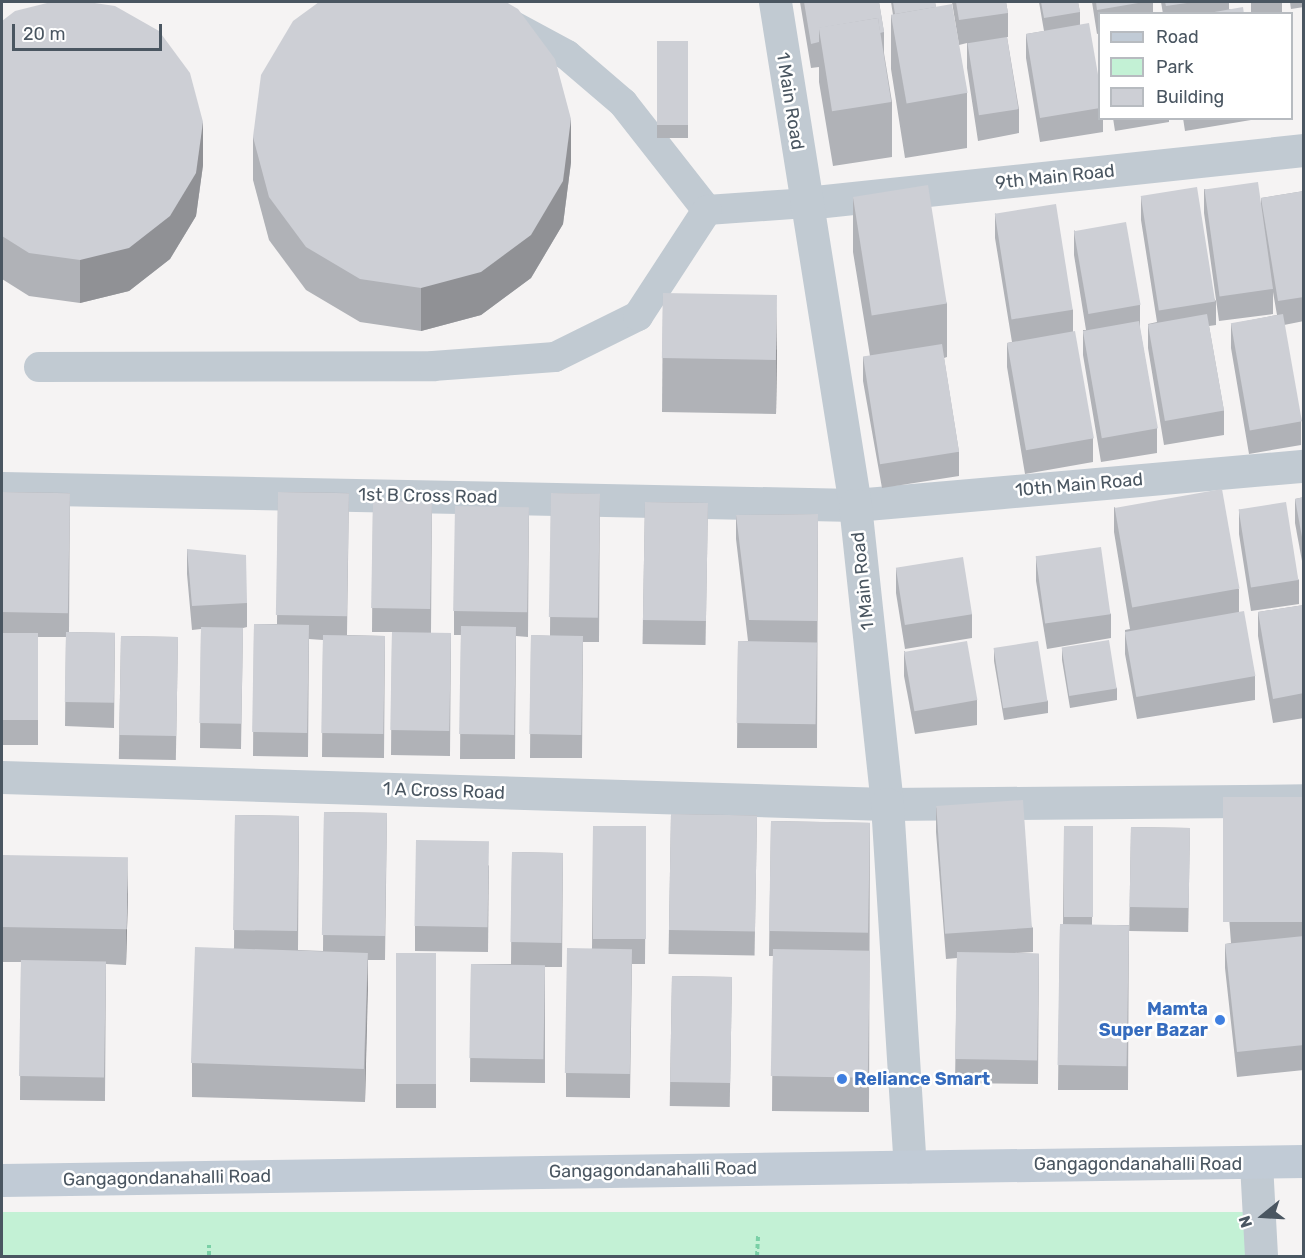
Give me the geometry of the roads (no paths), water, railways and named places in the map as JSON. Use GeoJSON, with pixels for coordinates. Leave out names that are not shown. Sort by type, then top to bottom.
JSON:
{"type":"FeatureCollection","features":[{"type":"Feature","properties":{"kind":"main road","name":"Gangagondanahalli Road"},"geometry":{"type":"LineString","coordinates":[[2,1180],[1304,1161]]}},
{"type":"Feature","properties":{"kind":"street","name":"1 Main Road"},"geometry":{"type":"LineString","coordinates":[[775,2],[855,505],[887,804],[910,1166]]}},
{"type":"Feature","properties":{"kind":"street","name":"9th Main Road"},"geometry":{"type":"LineString","coordinates":[[806,203],[1304,150]]}},
{"type":"Feature","properties":{"kind":"street","name":"10th Main Road"},"geometry":{"type":"LineString","coordinates":[[855,505],[1304,466]]}},
{"type":"Feature","properties":{"kind":"street","name":"1st B Cross Road"},"geometry":{"type":"LineString","coordinates":[[2,488],[855,505]]}},
{"type":"Feature","properties":{"kind":"street","name":"1 A Cross Road"},"geometry":{"type":"LineString","coordinates":[[2,777],[887,804],[1304,800]]}},
{"type":"Feature","properties":{"kind":"street"},"geometry":{"type":"LineString","coordinates":[[1256,1163],[1261,1257]]}},
{"type":"Feature","properties":{"kind":"lane"},"geometry":{"type":"LineString","coordinates":[[487,11],[567,55],[623,103],[707,210]]}},
{"type":"Feature","properties":{"kind":"lane"},"geometry":{"type":"LineString","coordinates":[[707,210],[806,203]]}},
{"type":"Feature","properties":{"kind":"lane"},"geometry":{"type":"LineString","coordinates":[[39,368],[433,366],[555,357],[638,316],[707,210]]}},
{"type":"Feature","properties":{"kind":"place","name":"Mamta Super Bazar"},"geometry":{"type":"Point","coordinates":[1220,1020]}},
{"type":"Feature","properties":{"kind":"place","name":"Reliance Smart"},"geometry":{"type":"Point","coordinates":[842,1079]}}]}
